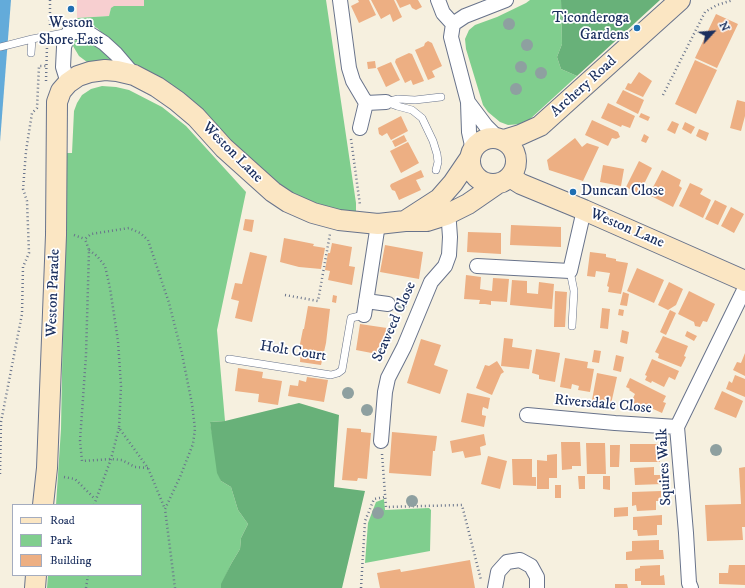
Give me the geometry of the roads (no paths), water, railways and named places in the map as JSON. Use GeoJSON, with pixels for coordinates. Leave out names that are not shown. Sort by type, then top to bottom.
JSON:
{"type":"FeatureCollection","features":[{"type":"Feature","properties":{"kind":"street"},"geometry":{"type":"LineString","coordinates":[[340,0],[349,68],[353,81],[366,103],[360,128]]}},
{"type":"Feature","properties":{"kind":"street"},"geometry":{"type":"LineString","coordinates":[[438,0],[443,13],[453,24]]}},
{"type":"Feature","properties":{"kind":"street"},"geometry":{"type":"LineString","coordinates":[[468,102],[482,121],[513,148],[508,173],[490,184],[484,182],[473,172],[468,102],[451,36],[453,24],[464,16],[506,0]]}},
{"type":"Feature","properties":{"kind":"street","name":"Archery Road"},"geometry":{"type":"LineString","coordinates":[[508,173],[540,126],[680,0]]}},
{"type":"Feature","properties":{"kind":"street"},"geometry":{"type":"LineString","coordinates":[[68,83],[63,67],[64,47],[69,32],[87,32],[104,43],[116,54],[134,76]]}},
{"type":"Feature","properties":{"kind":"street","name":"Weston Lane"},"geometry":{"type":"LineString","coordinates":[[68,83],[78,76],[90,72],[105,70],[117,71],[134,76],[157,87],[178,101],[224,148],[273,192],[288,202],[313,213],[332,218],[370,224],[405,221],[443,207],[479,198],[508,173],[521,184],[745,281]]}},
{"type":"Feature","properties":{"kind":"street","name":"Weston Parade"},"geometry":{"type":"LineString","coordinates":[[43,504],[47,468],[56,235],[57,102],[68,83]]}},
{"type":"Feature","properties":{"kind":"street"},"geometry":{"type":"LineString","coordinates":[[366,103],[386,102]]}},
{"type":"Feature","properties":{"kind":"street","name":"Archery Road"},"geometry":{"type":"LineString","coordinates":[[501,139],[520,135],[540,126]]}},
{"type":"Feature","properties":{"kind":"street"},"geometry":{"type":"LineString","coordinates":[[472,154],[478,144],[484,139],[501,139]]}},
{"type":"Feature","properties":{"kind":"street","name":"Weston Lane"},"geometry":{"type":"LineString","coordinates":[[443,207],[453,184],[472,154]]}},
{"type":"Feature","properties":{"kind":"street","name":"Seaweed Close"},"geometry":{"type":"LineString","coordinates":[[382,441],[385,392],[388,378],[404,347],[431,282],[444,266],[449,254],[449,223],[443,207]]}},
{"type":"Feature","properties":{"kind":"street"},"geometry":{"type":"LineString","coordinates":[[477,266],[570,271],[584,210]]}},
{"type":"Feature","properties":{"kind":"street"},"geometry":{"type":"LineString","coordinates":[[370,224],[365,308],[388,304]]}},
{"type":"Feature","properties":{"kind":"street","name":"Squires Walk"},"geometry":{"type":"LineString","coordinates":[[691,588],[689,583],[677,427],[745,288]]}},
{"type":"Feature","properties":{"kind":"street","name":"Riversdale Close"},"geometry":{"type":"LineString","coordinates":[[527,415],[615,424],[677,427]]}},
{"type":"Feature","properties":{"kind":"street"},"geometry":{"type":"LineString","coordinates":[[495,588],[498,572],[507,562],[520,560],[531,566],[537,577],[537,588]]}},
{"type":"Feature","properties":{"kind":"street"},"geometry":{"type":"LineString","coordinates":[[35,588],[36,576]]}},
{"type":"Feature","properties":{"kind":"lane"},"geometry":{"type":"LineString","coordinates":[[0,47],[69,32]]}},
{"type":"Feature","properties":{"kind":"lane"},"geometry":{"type":"LineString","coordinates":[[31,53],[32,39]]}},
{"type":"Feature","properties":{"kind":"lane"},"geometry":{"type":"LineString","coordinates":[[386,102],[398,99],[415,100],[441,97]]}},
{"type":"Feature","properties":{"kind":"lane"},"geometry":{"type":"LineString","coordinates":[[386,102],[412,110],[422,118],[433,141],[437,154],[438,162],[436,170]]}},
{"type":"Feature","properties":{"kind":"lane"},"geometry":{"type":"LineString","coordinates":[[570,271],[574,291],[572,326]]}},
{"type":"Feature","properties":{"kind":"lane","name":"Holt Court"},"geometry":{"type":"LineString","coordinates":[[230,359],[331,375],[338,373],[342,370],[351,318],[365,308]]}},
{"type":"Feature","properties":{"kind":"water"},"geometry":{"type":"Polygon","coordinates":[[[0,0],[11,0],[0,142],[0,0]]]}},
{"type":"Feature","properties":{"kind":"place","name":"Weston Shore East"},"geometry":{"type":"Point","coordinates":[71,9]}},
{"type":"Feature","properties":{"kind":"place","name":"Ticonderoga Gardens"},"geometry":{"type":"Point","coordinates":[637,28]}},
{"type":"Feature","properties":{"kind":"place","name":"Duncan Close"},"geometry":{"type":"Point","coordinates":[573,192]}}]}
